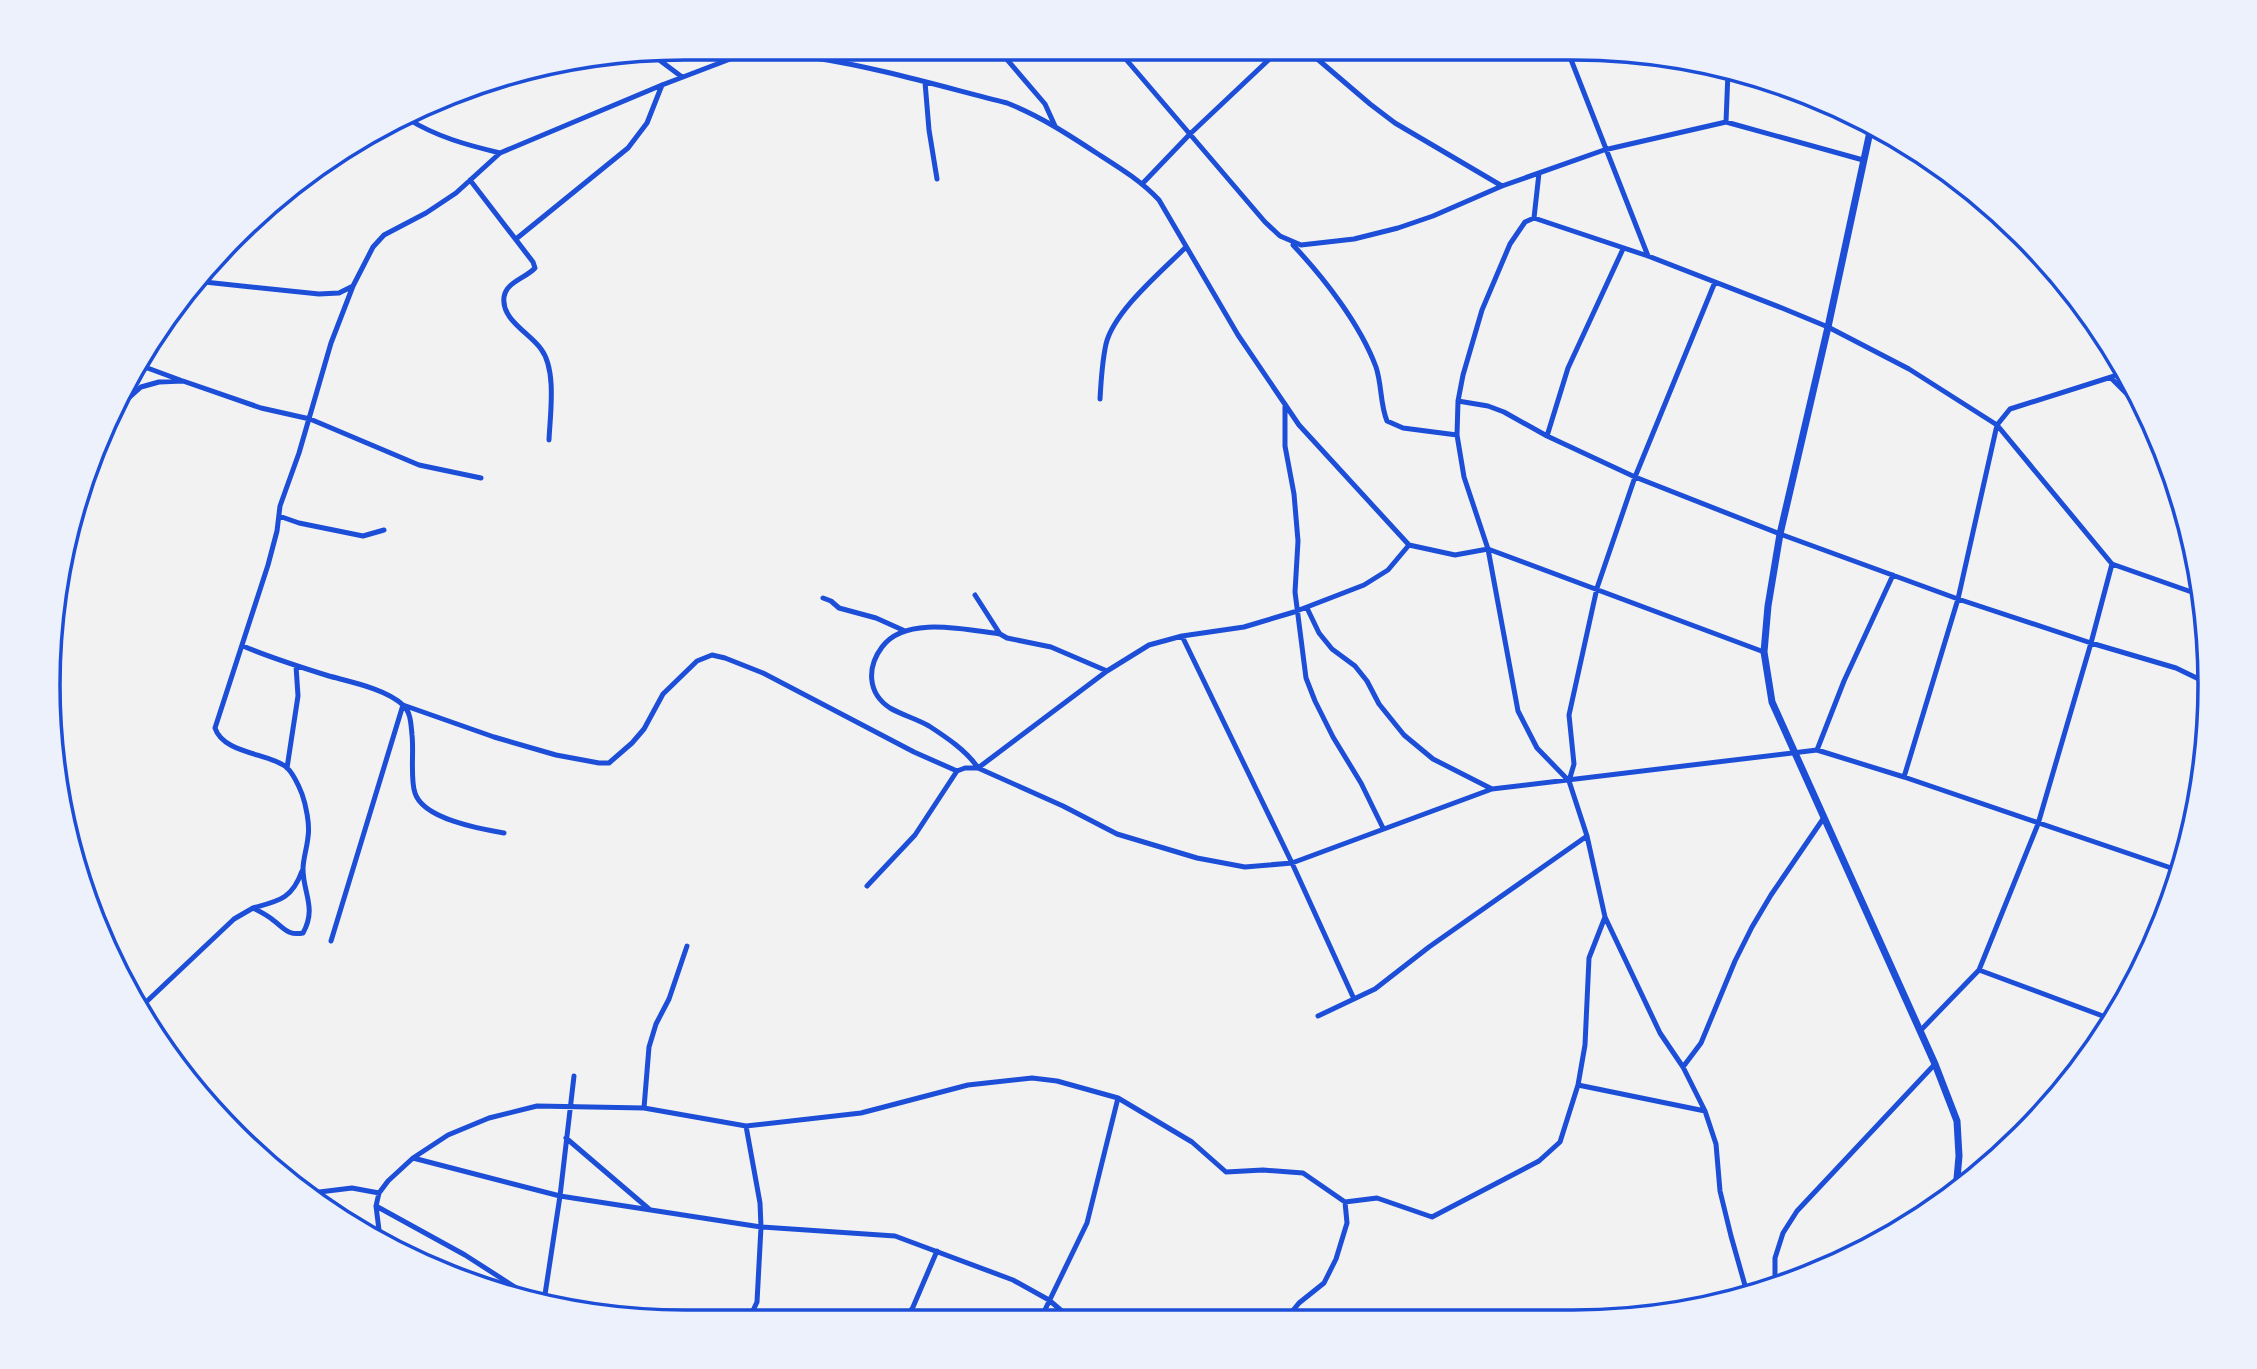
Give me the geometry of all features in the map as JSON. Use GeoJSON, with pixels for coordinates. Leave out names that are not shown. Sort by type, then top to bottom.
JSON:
{"type":"FeatureCollection","features":[{"type":"Feature","properties":{"kind":"street"},"geometry":{"type":"LineString","coordinates":[[146,1002],[234,919],[253,908],[287,897],[297,886],[303,869],[309,832],[302,794],[287,768],[229,744],[217,734],[215,728],[268,565],[280,506],[310,419],[324,366],[353,286],[373,247],[384,236],[426,213],[500,153],[725,60]]}},
{"type":"Feature","properties":{"kind":"street"},"geometry":{"type":"LineString","coordinates":[[823,60],[867,66],[1007,103],[1055,126],[1143,183],[1159,200],[1238,335],[1299,425],[1409,545],[1455,555],[1488,549],[1763,652]]}},
{"type":"Feature","properties":{"kind":"street"},"geometry":{"type":"LineString","coordinates":[[1007,60],[1045,104],[1055,126]]}},
{"type":"Feature","properties":{"kind":"street"},"geometry":{"type":"LineString","coordinates":[[1127,60],[1265,222],[1291,242],[1310,246],[1398,228],[1502,186],[1604,150],[1726,122],[1863,160]]}},
{"type":"Feature","properties":{"kind":"street"},"geometry":{"type":"LineString","coordinates":[[1143,183],[1268,60]]}},
{"type":"Feature","properties":{"kind":"street"},"geometry":{"type":"LineString","coordinates":[[1319,60],[1395,123],[1502,186]]}},
{"type":"Feature","properties":{"kind":"street"},"geometry":{"type":"LineString","coordinates":[[1571,60],[1604,150],[1648,256]]}},
{"type":"Feature","properties":{"kind":"street"},"geometry":{"type":"LineString","coordinates":[[660,61],[682,77]]}},
{"type":"Feature","properties":{"kind":"street"},"geometry":{"type":"LineString","coordinates":[[1726,122],[1728,80]]}},
{"type":"Feature","properties":{"kind":"street"},"geometry":{"type":"LineString","coordinates":[[925,82],[937,179]]}},
{"type":"Feature","properties":{"kind":"street"},"geometry":{"type":"LineString","coordinates":[[516,239],[628,148],[647,123],[662,85]]}},
{"type":"Feature","properties":{"kind":"street"},"geometry":{"type":"LineString","coordinates":[[413,122],[455,142],[500,153]]}},
{"type":"Feature","properties":{"kind":"street"},"geometry":{"type":"LineString","coordinates":[[1869,135],[1780,534],[1763,652],[1772,702],[1935,1064],[1956,1121],[1959,1156],[1957,1177]]}},
{"type":"Feature","properties":{"kind":"street"},"geometry":{"type":"LineString","coordinates":[[1534,218],[1539,173]]}},
{"type":"Feature","properties":{"kind":"street"},"geometry":{"type":"LineString","coordinates":[[470,180],[535,268],[509,287],[504,298],[508,314],[542,350],[550,369],[549,440]]}},
{"type":"Feature","properties":{"kind":"street"},"geometry":{"type":"LineString","coordinates":[[1745,1285],[1720,1191],[1716,1144],[1705,1111],[1683,1067],[1660,1033],[1605,917],[1587,836],[1569,781],[1537,748],[1518,712],[1488,549],[1464,477],[1457,435],[1462,375],[1482,310],[1510,244],[1525,222],[1534,218],[1648,256],[1828,327],[1909,369],[1997,425],[2112,564],[2190,591]]}},
{"type":"Feature","properties":{"kind":"street"},"geometry":{"type":"LineString","coordinates":[[1291,242],[1321,277],[1356,328],[1375,364],[1383,391],[1387,421],[1403,428],[1457,435]]}},
{"type":"Feature","properties":{"kind":"street"},"geometry":{"type":"LineString","coordinates":[[1100,399],[1106,343],[1111,332],[1127,308],[1186,247]]}},
{"type":"Feature","properties":{"kind":"street"},"geometry":{"type":"LineString","coordinates":[[1547,436],[1568,368],[1623,249]]}},
{"type":"Feature","properties":{"kind":"street"},"geometry":{"type":"LineString","coordinates":[[207,282],[319,294],[338,293],[353,286]]}},
{"type":"Feature","properties":{"kind":"street"},"geometry":{"type":"LineString","coordinates":[[1569,781],[1574,764],[1569,715],[1597,588],[1635,477],[1715,282]]}},
{"type":"Feature","properties":{"kind":"street"},"geometry":{"type":"LineString","coordinates":[[146,367],[261,408],[310,419],[419,465],[481,478]]}},
{"type":"Feature","properties":{"kind":"street"},"geometry":{"type":"LineString","coordinates":[[1904,777],[1958,599],[1997,425],[2010,409],[2116,377]]}},
{"type":"Feature","properties":{"kind":"street"},"geometry":{"type":"LineString","coordinates":[[2111,379],[2125,392]]}},
{"type":"Feature","properties":{"kind":"street"},"geometry":{"type":"LineString","coordinates":[[130,396],[141,387],[159,382],[183,381]]}},
{"type":"Feature","properties":{"kind":"street"},"geometry":{"type":"LineString","coordinates":[[1458,401],[1496,409],[1635,477],[1780,534],[1958,599],[2176,668],[2198,679]]}},
{"type":"Feature","properties":{"kind":"street"},"geometry":{"type":"LineString","coordinates":[[1285,403],[1285,446],[1294,494],[1298,541],[1294,579],[1304,667],[1315,701],[1383,828]]}},
{"type":"Feature","properties":{"kind":"street"},"geometry":{"type":"LineString","coordinates":[[278,516],[363,536],[384,530]]}},
{"type":"Feature","properties":{"kind":"street"},"geometry":{"type":"LineString","coordinates":[[978,768],[1107,671],[1149,645],[1182,636],[1244,627],[1298,611],[1364,585],[1388,570],[1409,545]]}},
{"type":"Feature","properties":{"kind":"street"},"geometry":{"type":"LineString","coordinates":[[1920,1031],[1979,970],[2038,824],[2112,564]]}},
{"type":"Feature","properties":{"kind":"street"},"geometry":{"type":"LineString","coordinates":[[1818,750],[1844,681],[1893,575]]}},
{"type":"Feature","properties":{"kind":"street"},"geometry":{"type":"LineString","coordinates":[[975,595],[981,600],[1000,634]]}},
{"type":"Feature","properties":{"kind":"street"},"geometry":{"type":"LineString","coordinates":[[822,598],[839,608],[876,618],[905,631]]}},
{"type":"Feature","properties":{"kind":"street"},"geometry":{"type":"LineString","coordinates":[[1307,607],[1319,633],[1332,649],[1355,666],[1367,681],[1379,704],[1405,735],[1433,758],[1492,789]]}},
{"type":"Feature","properties":{"kind":"street"},"geometry":{"type":"LineString","coordinates":[[978,768],[972,759],[928,726],[888,707],[879,699],[870,673],[883,646],[905,631],[935,626],[1000,634],[1007,638],[1051,647],[1107,671]]}},
{"type":"Feature","properties":{"kind":"street"},"geometry":{"type":"LineString","coordinates":[[1182,636],[1292,863],[1354,999]]}},
{"type":"Feature","properties":{"kind":"street"},"geometry":{"type":"LineString","coordinates":[[243,646],[296,666],[369,688],[404,705],[494,737],[556,755],[600,764],[609,763],[632,743],[644,729],[663,694],[697,661],[712,655],[763,673],[914,752],[957,771]]}},
{"type":"Feature","properties":{"kind":"street"},"geometry":{"type":"LineString","coordinates":[[287,768],[298,696],[296,666]]}},
{"type":"Feature","properties":{"kind":"street"},"geometry":{"type":"LineString","coordinates":[[404,705],[410,720],[414,753],[414,791],[419,803],[429,811],[446,818],[504,833]]}},
{"type":"Feature","properties":{"kind":"street"},"geometry":{"type":"LineString","coordinates":[[331,941],[404,705]]}},
{"type":"Feature","properties":{"kind":"street"},"geometry":{"type":"LineString","coordinates":[[867,886],[915,835],[957,771],[965,768],[978,768],[1063,806],[1117,834],[1197,858],[1245,867],[1292,863],[1492,789],[1818,750],[2169,867]]}},
{"type":"Feature","properties":{"kind":"street"},"geometry":{"type":"LineString","coordinates":[[1683,1067],[1701,1043],[1752,927],[1823,819]]}},
{"type":"Feature","properties":{"kind":"street"},"geometry":{"type":"LineString","coordinates":[[1318,1016],[1375,989],[1429,947],[1587,836]]}},
{"type":"Feature","properties":{"kind":"street"},"geometry":{"type":"LineString","coordinates":[[253,908],[272,918],[293,935],[303,933],[310,902],[303,869]]}},
{"type":"Feature","properties":{"kind":"street"},"geometry":{"type":"LineString","coordinates":[[379,1230],[376,1206],[379,1193],[413,1158],[448,1135],[489,1118],[537,1106],[644,1108],[746,1126],[861,1113],[968,1084],[1032,1078],[1057,1081],[1118,1098],[1192,1142],[1226,1172],[1263,1170],[1303,1173],[1345,1202],[1377,1198],[1432,1217],[1539,1161],[1560,1142],[1578,1085],[1585,1045],[1589,958],[1605,917]]}},
{"type":"Feature","properties":{"kind":"street"},"geometry":{"type":"LineString","coordinates":[[644,1108],[649,1048],[687,946]]}},
{"type":"Feature","properties":{"kind":"street"},"geometry":{"type":"LineString","coordinates":[[1979,970],[2102,1016]]}},
{"type":"Feature","properties":{"kind":"street"},"geometry":{"type":"LineString","coordinates":[[1774,1276],[1775,1258],[1783,1233],[1797,1211],[1935,1064]]}},
{"type":"Feature","properties":{"kind":"street"},"geometry":{"type":"LineString","coordinates":[[545,1293],[574,1076]]}},
{"type":"Feature","properties":{"kind":"street"},"geometry":{"type":"LineString","coordinates":[[1578,1085],[1705,1111]]}},
{"type":"Feature","properties":{"kind":"street"},"geometry":{"type":"LineString","coordinates":[[1045,1310],[1087,1223],[1118,1098]]}},
{"type":"Feature","properties":{"kind":"street"},"geometry":{"type":"LineString","coordinates":[[746,1126],[760,1203],[761,1227],[757,1302],[753,1310]]}},
{"type":"Feature","properties":{"kind":"street"},"geometry":{"type":"LineString","coordinates":[[566,1138],[651,1211]]}},
{"type":"Feature","properties":{"kind":"street"},"geometry":{"type":"LineString","coordinates":[[413,1158],[560,1196],[651,1211],[761,1227],[895,1236],[1013,1280],[1049,1300],[1061,1310]]}},
{"type":"Feature","properties":{"kind":"street"},"geometry":{"type":"LineString","coordinates":[[320,1192],[352,1188],[379,1193]]}},
{"type":"Feature","properties":{"kind":"street"},"geometry":{"type":"LineString","coordinates":[[1293,1310],[1324,1283],[1336,1259],[1347,1223],[1345,1202]]}},
{"type":"Feature","properties":{"kind":"street"},"geometry":{"type":"LineString","coordinates":[[376,1206],[465,1255],[510,1284]]}},
{"type":"Feature","properties":{"kind":"street"},"geometry":{"type":"LineString","coordinates":[[911,1310],[937,1251]]}}]}
